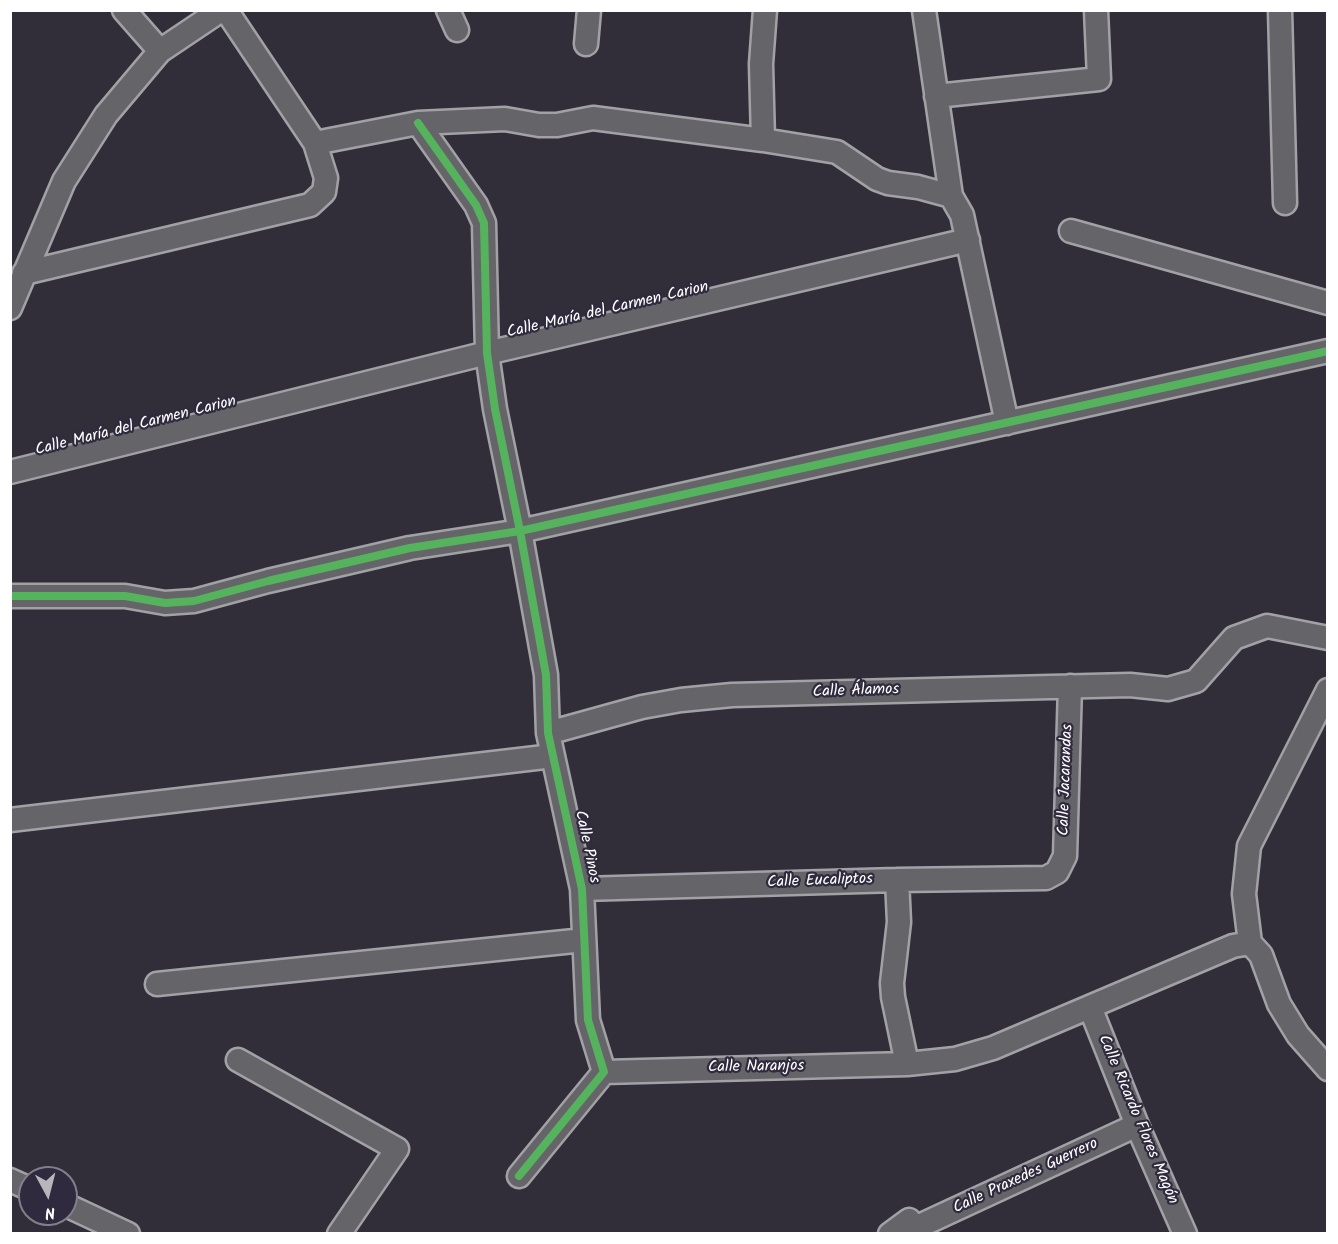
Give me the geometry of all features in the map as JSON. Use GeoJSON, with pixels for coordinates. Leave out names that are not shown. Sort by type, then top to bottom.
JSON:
{"type":"FeatureCollection","features":[{"type":"Feature","properties":{"kind":"street"},"geometry":{"type":"LineString","coordinates":[[124,10],[160,51]]}},
{"type":"Feature","properties":{"kind":"street"},"geometry":{"type":"LineString","coordinates":[[10,308],[64,181],[106,116],[160,51],[221,10]]}},
{"type":"Feature","properties":{"kind":"street"},"geometry":{"type":"LineString","coordinates":[[24,273],[310,205],[324,192],[326,178],[315,143],[226,10]]}},
{"type":"Feature","properties":{"kind":"street"},"geometry":{"type":"LineString","coordinates":[[586,44],[589,10]]}},
{"type":"Feature","properties":{"kind":"street"},"geometry":{"type":"LineString","coordinates":[[763,140],[761,64],[765,10]]}},
{"type":"Feature","properties":{"kind":"street"},"geometry":{"type":"LineString","coordinates":[[924,10],[951,196],[962,215],[1007,423]]}},
{"type":"Feature","properties":{"kind":"street"},"geometry":{"type":"LineString","coordinates":[[936,96],[1099,79],[1096,10]]}},
{"type":"Feature","properties":{"kind":"street"},"geometry":{"type":"LineString","coordinates":[[1280,10],[1285,203]]}},
{"type":"Feature","properties":{"kind":"street"},"geometry":{"type":"LineString","coordinates":[[315,143],[418,123],[505,119],[539,125],[557,125],[593,118],[837,152],[877,179],[951,196]]}},
{"type":"Feature","properties":{"kind":"street","name":"Calle Pinos"},"geometry":{"type":"LineString","coordinates":[[418,123],[476,205],[484,223],[487,353],[495,409],[546,675],[548,734],[582,888],[588,1020],[604,1072]]}},
{"type":"Feature","properties":{"kind":"street"},"geometry":{"type":"LineString","coordinates":[[1071,231],[1328,303]]}},
{"type":"Feature","properties":{"kind":"street","name":"Calle María del Carmen Carion"},"geometry":{"type":"LineString","coordinates":[[10,472],[487,353],[968,240]]}},
{"type":"Feature","properties":{"kind":"street"},"geometry":{"type":"LineString","coordinates":[[10,596],[125,596],[165,603],[194,601],[410,548],[520,531],[1328,351]]}},
{"type":"Feature","properties":{"kind":"street","name":"Calle Álamos"},"geometry":{"type":"LineString","coordinates":[[548,734],[642,707],[732,695],[1130,685],[1168,689],[1196,681],[1234,638],[1267,626],[1328,638]]}},
{"type":"Feature","properties":{"kind":"street","name":"Calle Jacarandas"},"geometry":{"type":"LineString","coordinates":[[1057,872],[1065,856],[1070,686]]}},
{"type":"Feature","properties":{"kind":"street"},"geometry":{"type":"LineString","coordinates":[[1328,690],[1249,846],[1244,894],[1250,943],[1261,955],[1279,1004],[1298,1035],[1328,1069]]}},
{"type":"Feature","properties":{"kind":"street"},"geometry":{"type":"LineString","coordinates":[[10,820],[553,756]]}},
{"type":"Feature","properties":{"kind":"street","name":"Calle Eucaliptos"},"geometry":{"type":"LineString","coordinates":[[582,888],[897,880],[1046,879],[1057,872]]}},
{"type":"Feature","properties":{"kind":"street"},"geometry":{"type":"LineString","coordinates":[[897,880],[899,922],[892,982],[907,1064]]}},
{"type":"Feature","properties":{"kind":"street"},"geometry":{"type":"LineString","coordinates":[[156,984],[584,940]]}},
{"type":"Feature","properties":{"kind":"street","name":"Calle Naranjos"},"geometry":{"type":"LineString","coordinates":[[604,1072],[907,1064],[955,1059],[993,1048],[1233,946],[1250,943]]}},
{"type":"Feature","properties":{"kind":"street","name":"Calle Ricardo Flores Magón"},"geometry":{"type":"LineString","coordinates":[[1090,1007],[1137,1125],[1185,1233]]}},
{"type":"Feature","properties":{"kind":"street"},"geometry":{"type":"LineString","coordinates":[[238,1060],[397,1149],[339,1233]]}},
{"type":"Feature","properties":{"kind":"street"},"geometry":{"type":"LineString","coordinates":[[519,1176],[604,1072]]}},
{"type":"Feature","properties":{"kind":"street","name":"Calle Praxedes Guerrero"},"geometry":{"type":"LineString","coordinates":[[890,1233],[909,1220],[916,1231],[1137,1125]]}},
{"type":"Feature","properties":{"kind":"street"},"geometry":{"type":"LineString","coordinates":[[78,1210],[128,1233]]}},
{"type":"Feature","properties":{"kind":"cycle path"},"geometry":{"type":"LineString","coordinates":[[418,123],[476,205],[484,223],[487,353],[495,409],[546,675],[548,733],[582,889],[588,1020],[604,1072],[519,1176]]}},
{"type":"Feature","properties":{"kind":"cycle path"},"geometry":{"type":"LineString","coordinates":[[10,596],[125,596],[165,603],[194,601],[410,548],[520,531],[1328,351]]}}]}
